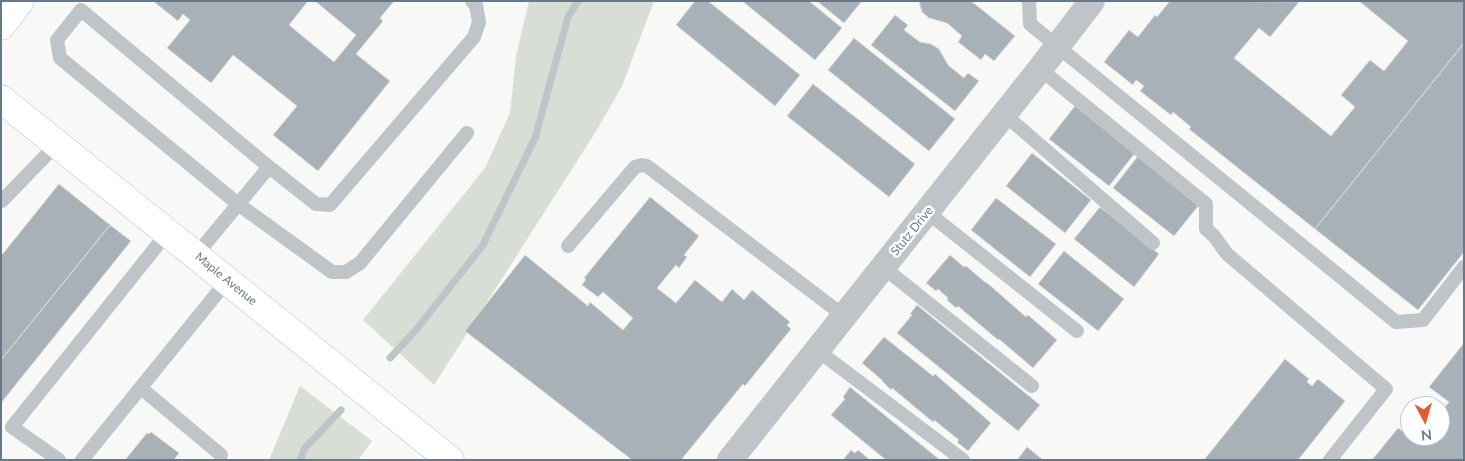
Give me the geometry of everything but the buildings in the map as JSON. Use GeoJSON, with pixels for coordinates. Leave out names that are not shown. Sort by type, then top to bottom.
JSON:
{"type":"FeatureCollection","features":[{"type":"Feature","properties":{"kind":"main road"},"geometry":{"type":"LineString","coordinates":[[1,26],[20,1]]}},
{"type":"Feature","properties":{"kind":"main road","name":"Maple Avenue"},"geometry":{"type":"LineString","coordinates":[[1,99],[450,460]]}},
{"type":"Feature","properties":{"kind":"street","name":"Stutz Drive"},"geometry":{"type":"LineString","coordinates":[[730,460],[1058,47],[1092,1]]}},
{"type":"Feature","properties":{"kind":"lane"},"geometry":{"type":"LineString","coordinates":[[467,132],[360,262],[346,272],[332,272],[238,204],[60,58],[57,40],[78,6],[269,167],[316,204],[330,205],[474,37],[479,22],[476,6],[472,1]]}},
{"type":"Feature","properties":{"kind":"lane"},"geometry":{"type":"LineString","coordinates":[[1029,1],[1030,24],[1396,322],[1423,320],[1464,267]]}},
{"type":"Feature","properties":{"kind":"lane"},"geometry":{"type":"LineString","coordinates":[[1040,69],[1206,204],[1206,229],[1228,254],[1386,389],[1330,460]]}},
{"type":"Feature","properties":{"kind":"lane"},"geometry":{"type":"LineString","coordinates":[[1004,114],[1153,243]]}},
{"type":"Feature","properties":{"kind":"lane"},"geometry":{"type":"LineString","coordinates":[[1,200],[57,144]]}},
{"type":"Feature","properties":{"kind":"lane"},"geometry":{"type":"LineString","coordinates":[[568,246],[635,167],[647,166],[844,316]]}},
{"type":"Feature","properties":{"kind":"lane"},"geometry":{"type":"LineString","coordinates":[[196,255],[269,167]]}},
{"type":"Feature","properties":{"kind":"lane"},"geometry":{"type":"LineString","coordinates":[[927,212],[1077,332]]}},
{"type":"Feature","properties":{"kind":"lane"},"geometry":{"type":"LineString","coordinates":[[59,460],[12,427],[168,232]]}},
{"type":"Feature","properties":{"kind":"lane"},"geometry":{"type":"LineString","coordinates":[[883,267],[1032,386]]}},
{"type":"Feature","properties":{"kind":"lane"},"geometry":{"type":"LineString","coordinates":[[82,460],[227,281]]}},
{"type":"Feature","properties":{"kind":"lane"},"geometry":{"type":"LineString","coordinates":[[817,350],[963,460]]}},
{"type":"Feature","properties":{"kind":"lane"},"geometry":{"type":"LineString","coordinates":[[141,388],[221,456]]}},
{"type":"Feature","properties":{"kind":"shaded area"},"geometry":{"type":"Polygon","coordinates":[[[529,1],[654,1],[622,86],[595,133],[434,385],[363,320],[485,168],[510,113],[516,56],[529,1]]]}},
{"type":"Feature","properties":{"kind":"shaded area"},"geometry":{"type":"Polygon","coordinates":[[[300,386],[372,441],[358,460],[269,460],[300,386]]]}},
{"type":"Feature","properties":{"kind":"waterway"},"geometry":{"type":"LineString","coordinates":[[390,358],[416,330],[483,245],[535,138],[568,17],[578,1]]}},
{"type":"Feature","properties":{"kind":"waterway"},"geometry":{"type":"LineString","coordinates":[[300,460],[305,448],[341,410]]}}]}
